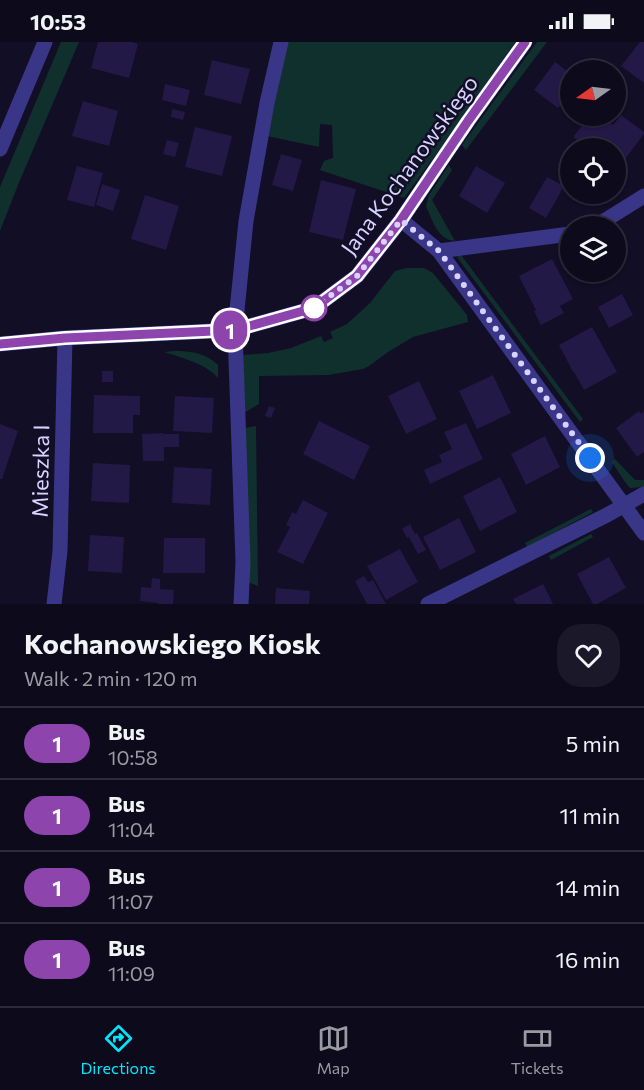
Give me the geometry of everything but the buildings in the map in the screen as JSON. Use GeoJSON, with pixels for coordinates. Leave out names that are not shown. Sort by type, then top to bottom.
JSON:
{"type":"FeatureCollection","features":[{"type":"Feature","properties":{"kind":"street"},"geometry":{"type":"LineString","coordinates":[[0,149],[45,42]]}},
{"type":"Feature","properties":{"kind":"street"},"geometry":{"type":"LineString","coordinates":[[241,604],[243,562],[235,330],[246,220],[267,103],[281,42]]}},
{"type":"Feature","properties":{"kind":"street","name":"Jana Kochanowskiego"},"geometry":{"type":"LineString","coordinates":[[0,344],[65,338],[235,330],[314,308],[357,276],[401,220],[525,42]]}},
{"type":"Feature","properties":{"kind":"street"},"geometry":{"type":"LineString","coordinates":[[612,216],[644,196]]}},
{"type":"Feature","properties":{"kind":"street"},"geometry":{"type":"LineString","coordinates":[[401,220],[439,251],[644,534]]}},
{"type":"Feature","properties":{"kind":"street"},"geometry":{"type":"LineString","coordinates":[[439,251],[560,235]]}},
{"type":"Feature","properties":{"kind":"street","name":"Mieszka I"},"geometry":{"type":"LineString","coordinates":[[54,604],[60,551],[65,338]]}},
{"type":"Feature","properties":{"kind":"street"},"geometry":{"type":"LineString","coordinates":[[428,604],[625,506],[644,494]]}},
{"type":"Feature","properties":{"kind":"green space"},"geometry":{"type":"Polygon","coordinates":[[[61,42],[79,42],[0,231],[0,187],[61,42]]]}},
{"type":"Feature","properties":{"kind":"green space"},"geometry":{"type":"Polygon","coordinates":[[[288,42],[515,42],[404,198],[320,170],[324,161],[333,158],[332,125],[320,124],[319,147],[267,136],[288,42]]]}},
{"type":"Feature","properties":{"kind":"green space"},"geometry":{"type":"Polygon","coordinates":[[[537,42],[547,42],[466,150],[462,145],[537,42]]]}},
{"type":"Feature","properties":{"kind":"green space"},"geometry":{"type":"Polygon","coordinates":[[[449,165],[452,170],[432,200],[455,241],[449,240],[440,233],[426,206],[429,195],[449,165]]]}},
{"type":"Feature","properties":{"kind":"green space"},"geometry":{"type":"Polygon","coordinates":[[[461,255],[583,419],[580,422],[457,257],[461,255]]]}},
{"type":"Feature","properties":{"kind":"green space"},"geometry":{"type":"Polygon","coordinates":[[[406,268],[424,268],[433,273],[467,315],[468,322],[413,337],[363,369],[328,375],[259,376],[259,404],[244,413],[243,355],[291,348],[321,336],[324,342],[333,338],[330,332],[347,324],[370,303],[395,271],[406,268]]]}},
{"type":"Feature","properties":{"kind":"green space"},"geometry":{"type":"Polygon","coordinates":[[[164,352],[192,352],[208,358],[218,365],[218,378],[200,365],[164,352]]]}},
{"type":"Feature","properties":{"kind":"green space"},"geometry":{"type":"Polygon","coordinates":[[[256,426],[258,586],[248,582],[245,428],[256,426]]]}},
{"type":"Feature","properties":{"kind":"green space"},"geometry":{"type":"Polygon","coordinates":[[[615,459],[635,480],[644,480],[644,487],[630,488],[612,462],[615,459]]]}},
{"type":"Feature","properties":{"kind":"green space"},"geometry":{"type":"Polygon","coordinates":[[[591,509],[593,512],[527,547],[525,543],[591,509]]]}},
{"type":"Feature","properties":{"kind":"green space"},"geometry":{"type":"Polygon","coordinates":[[[591,534],[593,537],[551,560],[549,556],[591,534]]]}},
{"type":"Feature","properties":{"kind":"bus line","name":"1"},"geometry":{"type":"LineString","coordinates":[[0,344],[65,338],[235,330],[314,308],[357,276],[401,220],[525,42]]}},
{"type":"Feature","properties":{"kind":"route"},"geometry":{"type":"LineString","coordinates":[[314,308],[357,276],[401,220],[439,251],[590,458]]}}]}
